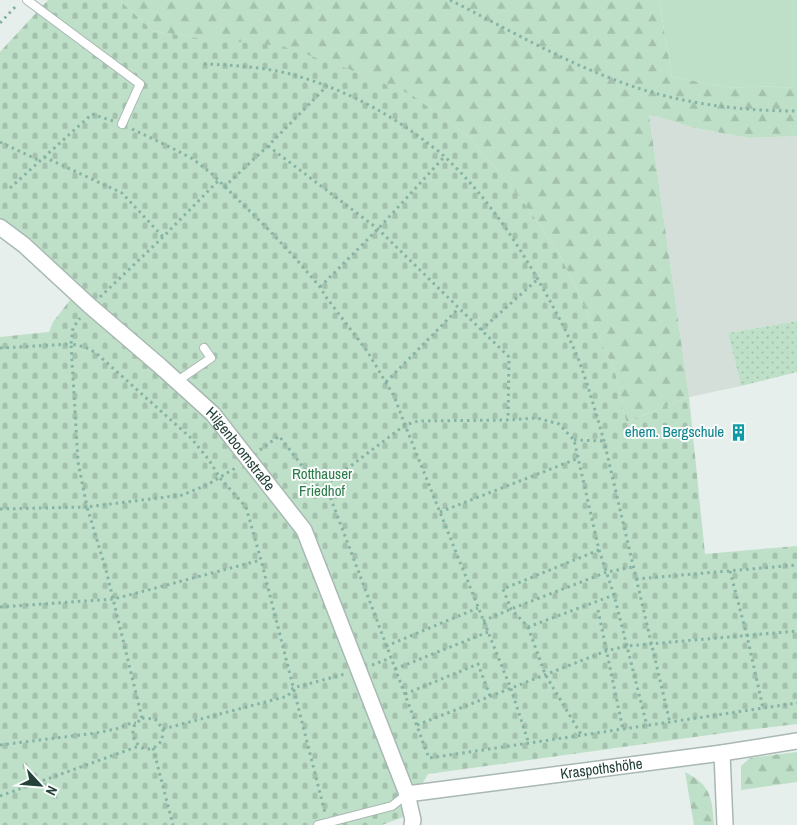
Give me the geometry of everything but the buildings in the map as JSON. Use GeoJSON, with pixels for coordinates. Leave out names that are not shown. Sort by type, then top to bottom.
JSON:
{"type":"FeatureCollection","features":[{"type":"Feature","properties":{"kind":"street","name":"Hilgenboomstraße"},"geometry":{"type":"LineString","coordinates":[[0,227],[24,245],[213,414],[304,530],[407,794],[413,820],[412,825]]}},
{"type":"Feature","properties":{"kind":"street","name":"Kraspothshöhe"},"geometry":{"type":"LineString","coordinates":[[407,794],[722,753],[797,741]]}},
{"type":"Feature","properties":{"kind":"street"},"geometry":{"type":"LineString","coordinates":[[722,753],[725,825]]}},
{"type":"Feature","properties":{"kind":"lane"},"geometry":{"type":"LineString","coordinates":[[28,0],[140,84],[122,124]]}},
{"type":"Feature","properties":{"kind":"lane"},"geometry":{"type":"LineString","coordinates":[[176,382],[211,358],[204,348]]}},
{"type":"Feature","properties":{"kind":"lane"},"geometry":{"type":"LineString","coordinates":[[318,825],[392,806],[407,794]]}},
{"type":"Feature","properties":{"kind":"path"},"geometry":{"type":"LineString","coordinates":[[0,22],[21,0]]}},
{"type":"Feature","properties":{"kind":"path"},"geometry":{"type":"LineString","coordinates":[[450,0],[580,65],[619,82],[659,94],[700,103],[741,109],[797,111]]}},
{"type":"Feature","properties":{"kind":"path"},"geometry":{"type":"LineString","coordinates":[[204,64],[250,66],[289,74],[362,100],[404,125],[445,156],[477,190],[511,235],[559,318],[577,357],[594,405],[670,722]]}},
{"type":"Feature","properties":{"kind":"path"},"geometry":{"type":"LineString","coordinates":[[224,187],[268,146],[327,86]]}},
{"type":"Feature","properties":{"kind":"path"},"geometry":{"type":"LineString","coordinates":[[10,188],[92,114],[122,124],[193,159],[271,232],[320,287],[367,351],[394,396],[511,688],[529,744]]}},
{"type":"Feature","properties":{"kind":"path"},"geometry":{"type":"LineString","coordinates":[[0,142],[40,161]]}},
{"type":"Feature","properties":{"kind":"path"},"geometry":{"type":"LineString","coordinates":[[268,146],[378,229],[508,357],[508,420]]}},
{"type":"Feature","properties":{"kind":"path"},"geometry":{"type":"LineString","coordinates":[[320,287],[378,229],[445,156]]}},
{"type":"Feature","properties":{"kind":"path"},"geometry":{"type":"LineString","coordinates":[[44,157],[122,193],[163,237]]}},
{"type":"Feature","properties":{"kind":"path"},"geometry":{"type":"LineString","coordinates":[[142,718],[114,599],[87,507],[78,462],[71,344],[73,328],[90,306],[163,237],[218,181]]}},
{"type":"Feature","properties":{"kind":"path"},"geometry":{"type":"LineString","coordinates":[[481,330],[538,279]]}},
{"type":"Feature","properties":{"kind":"path"},"geometry":{"type":"LineString","coordinates":[[386,382],[459,308]]}},
{"type":"Feature","properties":{"kind":"path"},"geometry":{"type":"LineString","coordinates":[[0,348],[71,344],[86,347],[96,353],[190,438],[209,460],[220,478],[246,507],[327,822]]}},
{"type":"Feature","properties":{"kind":"path"},"geometry":{"type":"LineString","coordinates":[[320,489],[405,425],[418,421],[537,418],[559,424],[574,440],[599,550],[614,595],[647,726]]}},
{"type":"Feature","properties":{"kind":"path"},"geometry":{"type":"LineString","coordinates":[[0,510],[87,507],[182,495],[220,478],[279,436],[320,489],[331,499],[429,758],[797,703]]}},
{"type":"Feature","properties":{"kind":"path"},"geometry":{"type":"LineString","coordinates":[[574,440],[604,441]]}},
{"type":"Feature","properties":{"kind":"path"},"geometry":{"type":"LineString","coordinates":[[440,512],[579,458]]}},
{"type":"Feature","properties":{"kind":"path"},"geometry":{"type":"LineString","coordinates":[[582,736],[545,674],[528,627],[511,609],[503,589],[599,550]]}},
{"type":"Feature","properties":{"kind":"path"},"geometry":{"type":"LineString","coordinates":[[0,607],[114,599],[261,560]]}},
{"type":"Feature","properties":{"kind":"path"},"geometry":{"type":"LineString","coordinates":[[636,579],[797,565]]}},
{"type":"Feature","properties":{"kind":"path"},"geometry":{"type":"LineString","coordinates":[[483,621],[607,572],[633,566]]}},
{"type":"Feature","properties":{"kind":"path"},"geometry":{"type":"LineString","coordinates":[[730,571],[763,708]]}},
{"type":"Feature","properties":{"kind":"path"},"geometry":{"type":"LineString","coordinates":[[528,627],[614,595]]}},
{"type":"Feature","properties":{"kind":"path"},"geometry":{"type":"LineString","coordinates":[[386,646],[478,608]]}},
{"type":"Feature","properties":{"kind":"path"},"geometry":{"type":"LineString","coordinates":[[598,610],[623,730]]}},
{"type":"Feature","properties":{"kind":"path"},"geometry":{"type":"LineString","coordinates":[[418,725],[606,651],[627,646],[797,631]]}},
{"type":"Feature","properties":{"kind":"path"},"geometry":{"type":"LineString","coordinates":[[395,669],[488,632]]}},
{"type":"Feature","properties":{"kind":"path"},"geometry":{"type":"LineString","coordinates":[[163,729],[288,696],[293,688],[359,670],[391,658]]}},
{"type":"Feature","properties":{"kind":"path"},"geometry":{"type":"LineString","coordinates":[[405,694],[478,664],[490,696]]}},
{"type":"Feature","properties":{"kind":"path"},"geometry":{"type":"LineString","coordinates":[[142,718],[155,719],[163,729],[162,740],[153,748],[146,749],[139,746],[133,739],[132,731],[136,723],[142,718]]}},
{"type":"Feature","properties":{"kind":"path"},"geometry":{"type":"LineString","coordinates":[[0,745],[96,733],[136,723]]}},
{"type":"Feature","properties":{"kind":"path"},"geometry":{"type":"LineString","coordinates":[[0,796],[139,746]]}},
{"type":"Feature","properties":{"kind":"path"},"geometry":{"type":"LineString","coordinates":[[153,748],[173,825]]}},
{"type":"Feature","properties":{"kind":"shaded area"},"geometry":{"type":"Polygon","coordinates":[[[649,113],[695,128],[749,138],[797,136],[797,321],[728,333],[741,386],[689,397],[649,113]]]}},
{"type":"Feature","properties":{"kind":"green space","name":"Rotthauser Friedhof"},"geometry":{"type":"Polygon","coordinates":[[[48,0],[119,0],[153,31],[198,38],[282,46],[343,67],[412,95],[469,137],[524,203],[559,253],[615,372],[626,422],[689,397],[705,554],[797,546],[797,724],[428,774],[403,817],[382,825],[0,825],[0,337],[49,332],[53,322],[77,291],[0,223],[0,52],[48,0]]]}},
{"type":"Feature","properties":{"kind":"green space"},"geometry":{"type":"Polygon","coordinates":[[[119,0],[659,0],[672,77],[733,88],[758,86],[797,88],[797,136],[749,138],[695,128],[649,114],[689,397],[626,422],[615,372],[559,253],[524,203],[469,137],[413,96],[343,67],[153,31],[119,0]]]}},
{"type":"Feature","properties":{"kind":"green space"},"geometry":{"type":"Polygon","coordinates":[[[659,0],[797,0],[797,88],[758,86],[733,88],[672,77],[659,0]]]}},
{"type":"Feature","properties":{"kind":"green space"},"geometry":{"type":"Polygon","coordinates":[[[797,321],[797,372],[741,386],[728,333],[797,321]]]}},
{"type":"Feature","properties":{"kind":"green space"},"geometry":{"type":"Polygon","coordinates":[[[797,752],[797,782],[741,790],[741,766],[750,758],[797,752]]]}},
{"type":"Feature","properties":{"kind":"green space"},"geometry":{"type":"Polygon","coordinates":[[[685,772],[705,787],[711,800],[714,825],[694,825],[685,772]]]}},
{"type":"Feature","properties":{"kind":"place","name":"ehem. Bergschule"},"geometry":{"type":"Point","coordinates":[738,432]}}]}
